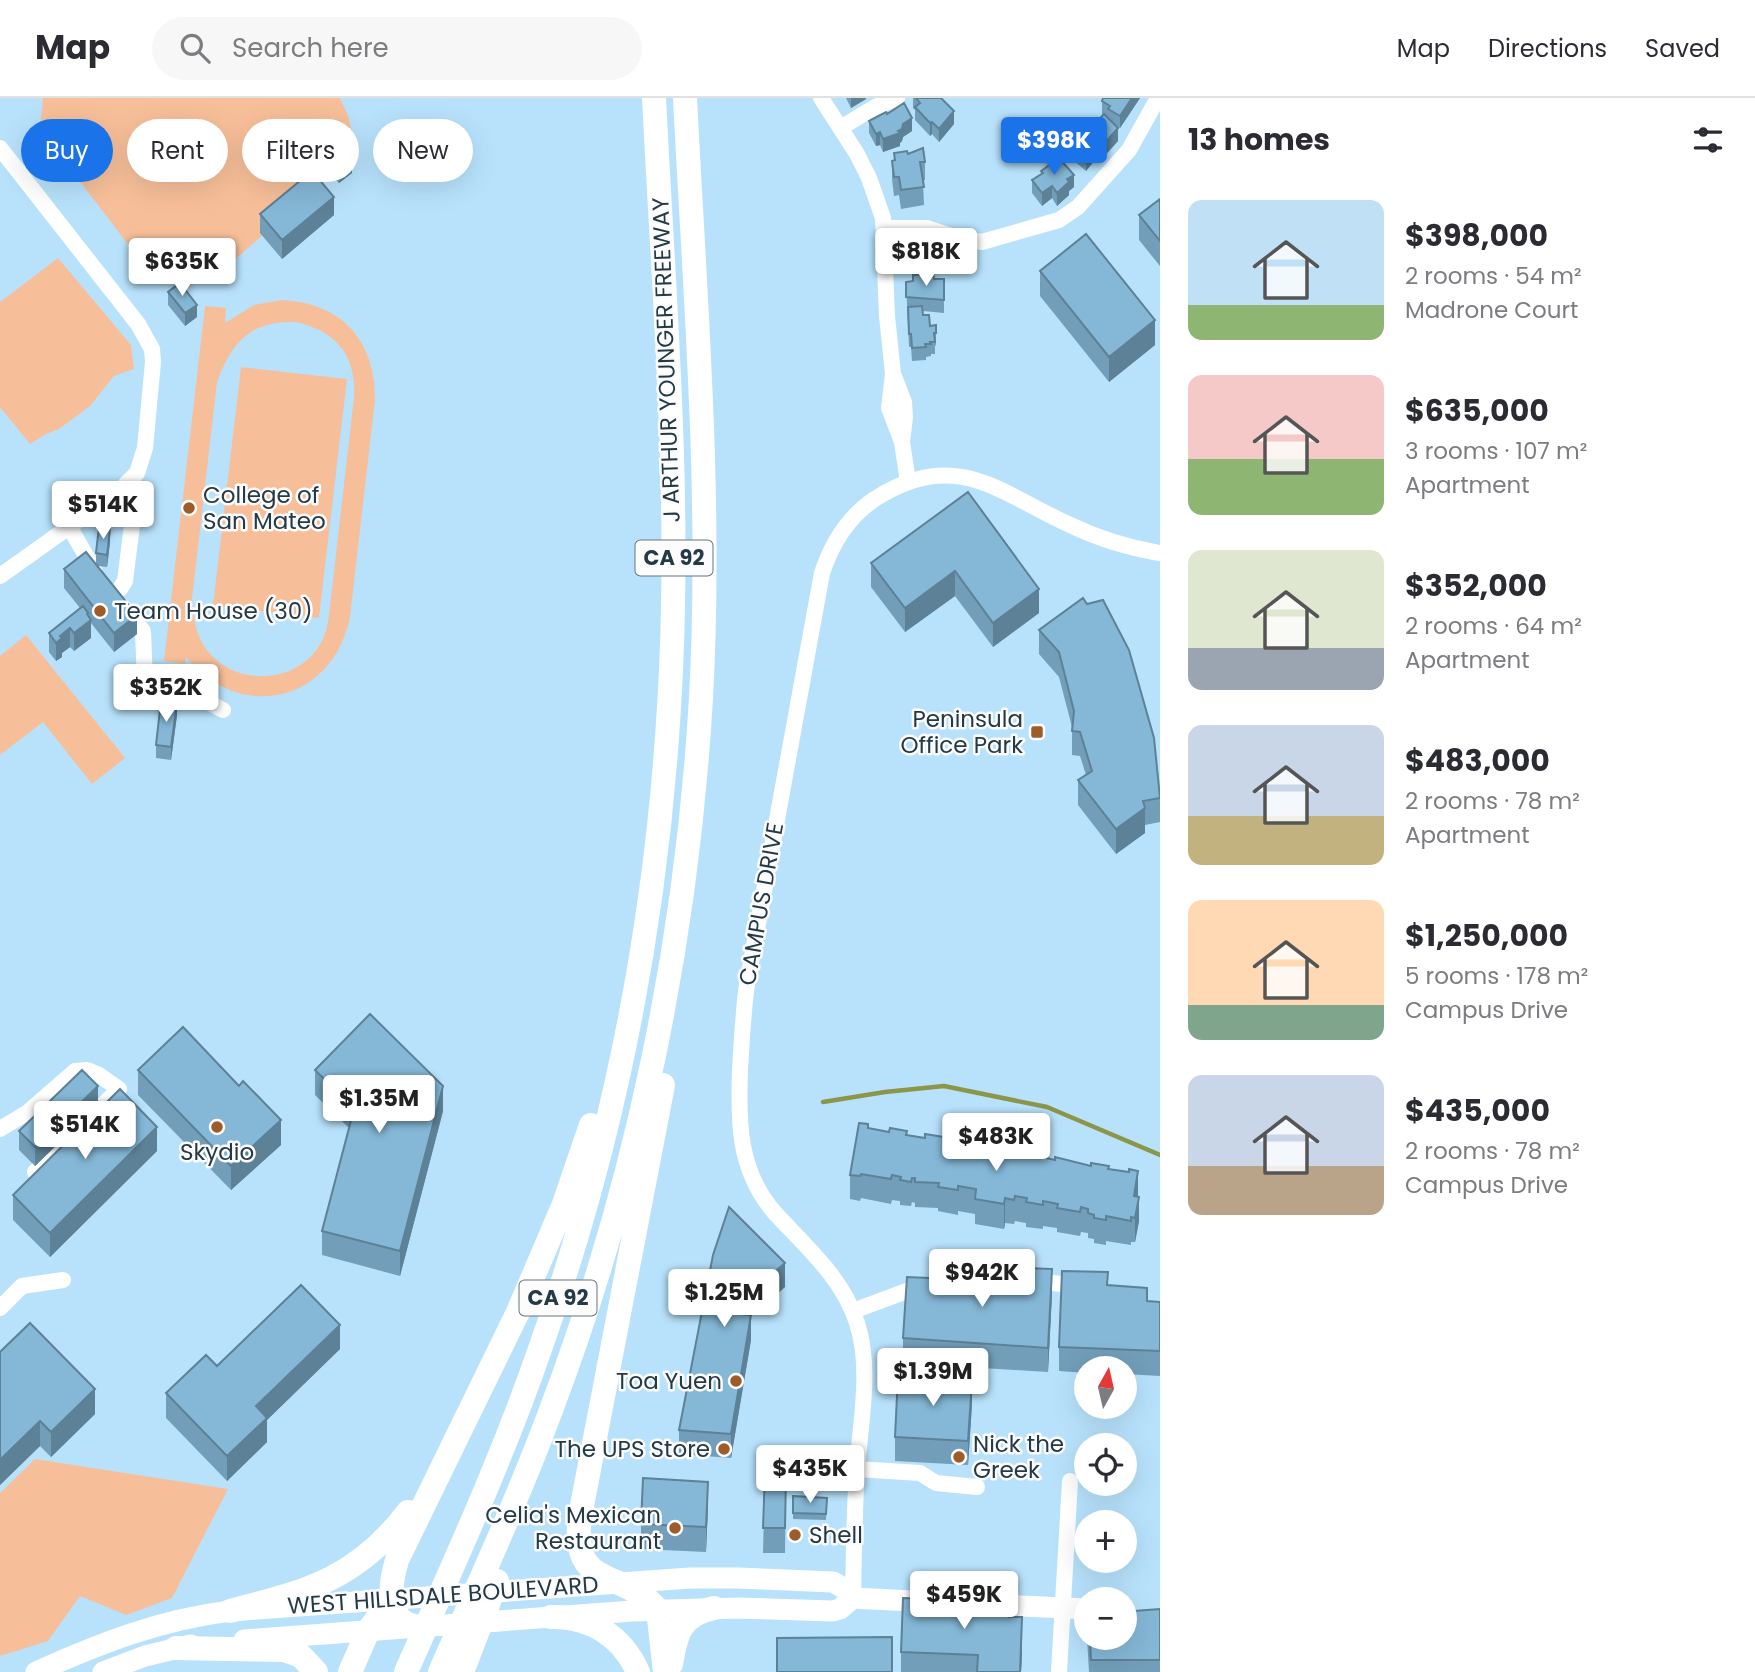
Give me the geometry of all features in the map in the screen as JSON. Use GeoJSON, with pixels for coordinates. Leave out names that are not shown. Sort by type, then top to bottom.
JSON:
{"type":"FeatureCollection","features":[{"type":"Feature","properties":{"kind":"highway","name":"J ARTHUR YOUNGER FREEWAY"},"geometry":{"type":"LineString","coordinates":[[410,1663],[515,1418],[554,1309],[596,1167],[630,1016],[649,903],[662,800],[673,617],[672,482],[654,98]]}},
{"type":"Feature","properties":{"kind":"highway","name":"J ARTHUR YOUNGER FREEWAY"},"geometry":{"type":"LineString","coordinates":[[456,1661],[495,1565],[562,1380],[602,1259],[630,1156],[662,1012],[678,917],[696,769],[705,600],[703,472],[685,98]]}},
{"type":"Feature","properties":{"kind":"highway"},"geometry":{"type":"LineString","coordinates":[[667,1672],[658,1610],[639,1592],[621,1582],[600,1576],[588,1566],[579,1548],[578,1533],[662,1093],[671,1025],[678,917]]}},
{"type":"Feature","properties":{"kind":"highway"},"geometry":{"type":"LineString","coordinates":[[424,1627],[415,1627],[402,1621],[395,1612],[391,1600],[392,1579],[397,1560],[504,1341],[552,1233],[630,1016]]}},
{"type":"Feature","properties":{"kind":"highway"},"geometry":{"type":"LineString","coordinates":[[230,1611],[318,1586],[349,1570],[387,1538],[443,1467]]}},
{"type":"Feature","properties":{"kind":"highway"},"geometry":{"type":"LineString","coordinates":[[350,1672],[368,1631],[391,1600]]}},
{"type":"Feature","properties":{"kind":"highway"},"geometry":{"type":"LineString","coordinates":[[667,1672],[681,1626],[695,1614],[714,1608]]}},
{"type":"Feature","properties":{"kind":"highway"},"geometry":{"type":"LineString","coordinates":[[551,1617],[577,1619],[603,1629],[622,1646],[638,1672]]}},
{"type":"Feature","properties":{"kind":"highway"},"geometry":{"type":"LineString","coordinates":[[176,1648],[284,1650],[300,1657],[316,1672]]}},
{"type":"Feature","properties":{"kind":"main road","name":"WEST HILLSDALE BOULEVARD"},"geometry":{"type":"LineString","coordinates":[[36,1672],[136,1631],[167,1622],[230,1611],[621,1582],[722,1578],[819,1581],[838,1583],[853,1598],[1074,1608]]}},
{"type":"Feature","properties":{"kind":"main road","name":"WEST HILLSDALE BOULEVARD"},"geometry":{"type":"LineString","coordinates":[[103,1672],[176,1648],[225,1641],[658,1610],[714,1608],[832,1611],[840,1609],[853,1598]]}},
{"type":"Feature","properties":{"kind":"street"},"geometry":{"type":"LineString","coordinates":[[821,98],[842,127],[869,178],[881,209],[893,374],[889,408],[902,442],[908,482]]}},
{"type":"Feature","properties":{"kind":"street"},"geometry":{"type":"LineString","coordinates":[[842,127],[875,107],[897,98]]}},
{"type":"Feature","properties":{"kind":"street"},"geometry":{"type":"LineString","coordinates":[[884,228],[927,228],[982,242],[1059,220],[1078,207],[1129,150],[1158,98]]}},
{"type":"Feature","properties":{"kind":"street"},"geometry":{"type":"LineString","coordinates":[[0,148],[138,324],[149,343],[153,373],[145,448],[142,461],[132,479],[118,492],[0,576]]}},
{"type":"Feature","properties":{"kind":"street","name":"CAMPUS DRIVE"},"geometry":{"type":"LineString","coordinates":[[853,1598],[863,1344],[853,1311],[835,1279],[773,1211],[758,1190],[750,1174],[739,1127],[742,1034],[753,945],[822,573],[836,540],[854,516],[875,498],[908,482],[947,476],[984,482],[1007,491],[1080,530],[1140,550],[1160,553]]}},
{"type":"Feature","properties":{"kind":"street"},"geometry":{"type":"LineString","coordinates":[[113,594],[125,581],[135,501],[132,479]]}},
{"type":"Feature","properties":{"kind":"street"},"geometry":{"type":"LineString","coordinates":[[69,526],[93,569],[143,631],[145,684],[180,688],[223,710]]}},
{"type":"Feature","properties":{"kind":"street"},"geometry":{"type":"LineString","coordinates":[[0,1129],[27,1112],[75,1071],[87,1070],[119,1089],[35,1172]]}},
{"type":"Feature","properties":{"kind":"street"},"geometry":{"type":"LineString","coordinates":[[0,1308],[22,1286],[63,1280]]}},
{"type":"Feature","properties":{"kind":"street"},"geometry":{"type":"LineString","coordinates":[[853,1311],[912,1289],[965,1281],[1025,1280],[1094,1287]]}},
{"type":"Feature","properties":{"kind":"street"},"geometry":{"type":"LineString","coordinates":[[857,1469],[920,1473],[936,1483],[977,1486]]}},
{"type":"Feature","properties":{"kind":"street"},"geometry":{"type":"LineString","coordinates":[[1059,1672],[1070,1481]]}},
{"type":"Feature","properties":{"kind":"shaded area"},"geometry":{"type":"Polygon","coordinates":[[[43,98],[340,98],[349,119],[242,119],[242,182],[324,182],[217,275],[183,288],[152,276],[80,182],[113,182],[113,119],[41,119],[43,98]]]}},
{"type":"Feature","properties":{"kind":"shaded area"},"geometry":{"type":"Polygon","coordinates":[[[58,258],[131,345],[134,369],[114,376],[90,406],[59,429],[30,444],[0,407],[0,302],[58,258]]]}},
{"type":"Feature","properties":{"kind":"shaded area"},"geometry":{"type":"Polygon","coordinates":[[[282,300],[303,303],[338,317],[362,343],[374,379],[375,400],[350,617],[340,646],[325,669],[305,685],[282,694],[258,696],[232,691],[208,678],[186,657],[185,664],[164,661],[205,306],[226,308],[225,323],[254,305],[282,300]],[[295,322],[279,323],[255,330],[236,345],[217,382],[192,599],[193,611],[204,646],[216,660],[247,675],[264,676],[298,667],[322,641],[328,622],[354,382],[352,369],[341,347],[322,331],[295,322]]]}},
{"type":"Feature","properties":{"kind":"shaded area"},"geometry":{"type":"Polygon","coordinates":[[[241,367],[347,379],[319,618],[213,605],[241,367]]]}},
{"type":"Feature","properties":{"kind":"shaded area"},"geometry":{"type":"Polygon","coordinates":[[[26,635],[125,758],[92,784],[43,722],[0,755],[0,656],[26,635]]]}},
{"type":"Feature","properties":{"kind":"shaded area"},"geometry":{"type":"Polygon","coordinates":[[[35,1459],[228,1489],[172,1598],[126,1615],[80,1596],[48,1641],[0,1656],[0,1493],[35,1459]]]}},
{"type":"Feature","properties":{"kind":"building"},"geometry":{"type":"Polygon","coordinates":[[[916,98],[941,98],[954,111],[939,129],[915,107],[920,103],[916,98]]]}},
{"type":"Feature","properties":{"kind":"building"},"geometry":{"type":"Polygon","coordinates":[[[1103,98],[1132,98],[1120,116],[1108,109],[1110,106],[1102,101],[1103,98]]]}},
{"type":"Feature","properties":{"kind":"building"},"geometry":{"type":"Polygon","coordinates":[[[904,103],[912,118],[903,124],[898,131],[900,133],[883,139],[880,132],[876,134],[869,121],[904,103]]]}},
{"type":"Feature","properties":{"kind":"building"},"geometry":{"type":"Polygon","coordinates":[[[1104,114],[1118,128],[1098,151],[1095,148],[1086,158],[1073,147],[1083,137],[1080,135],[1090,120],[1095,124],[1104,114]]]}},
{"type":"Feature","properties":{"kind":"building"},"geometry":{"type":"Polygon","coordinates":[[[923,148],[925,162],[920,162],[924,187],[901,190],[899,177],[894,177],[894,153],[907,151],[908,154],[923,148]]]}},
{"type":"Feature","properties":{"kind":"building"},"geometry":{"type":"Polygon","coordinates":[[[1059,158],[1074,175],[1067,179],[1069,182],[1057,193],[1052,186],[1042,193],[1032,180],[1059,158]]]}},
{"type":"Feature","properties":{"kind":"building"},"geometry":{"type":"Polygon","coordinates":[[[299,182],[321,182],[334,197],[282,240],[260,214],[299,182]]]}},
{"type":"Feature","properties":{"kind":"building"},"geometry":{"type":"Polygon","coordinates":[[[1160,199],[1160,241],[1139,215],[1160,199]]]}},
{"type":"Feature","properties":{"kind":"building"},"geometry":{"type":"Polygon","coordinates":[[[914,232],[926,232],[926,235],[944,238],[940,260],[917,261],[917,258],[904,258],[904,239],[914,240],[914,232]]]}},
{"type":"Feature","properties":{"kind":"building"},"geometry":{"type":"Polygon","coordinates":[[[1086,234],[1155,320],[1109,357],[1040,271],[1086,234]]]}},
{"type":"Feature","properties":{"kind":"building"},"geometry":{"type":"Polygon","coordinates":[[[933,274],[934,279],[944,279],[944,300],[906,297],[906,282],[913,281],[913,275],[933,274]]]}},
{"type":"Feature","properties":{"kind":"building"},"geometry":{"type":"Polygon","coordinates":[[[180,283],[197,305],[185,313],[168,292],[180,283]]]}},
{"type":"Feature","properties":{"kind":"building"},"geometry":{"type":"Polygon","coordinates":[[[922,306],[923,315],[929,315],[930,326],[936,325],[935,342],[925,344],[926,347],[912,348],[908,307],[922,306]]]}},
{"type":"Feature","properties":{"kind":"building"},"geometry":{"type":"Polygon","coordinates":[[[968,492],[1039,589],[993,623],[955,571],[905,608],[871,563],[968,492]]]}},
{"type":"Feature","properties":{"kind":"building"},"geometry":{"type":"Polygon","coordinates":[[[99,527],[110,529],[107,555],[96,553],[99,527]]]}},
{"type":"Feature","properties":{"kind":"building"},"geometry":{"type":"Polygon","coordinates":[[[86,552],[137,615],[114,633],[64,569],[86,552]]]}},
{"type":"Feature","properties":{"kind":"building"},"geometry":{"type":"Polygon","coordinates":[[[1083,598],[1087,604],[1103,600],[1129,650],[1154,738],[1160,798],[1143,801],[1145,808],[1116,829],[1078,780],[1092,771],[1080,732],[1072,731],[1074,711],[1059,652],[1039,630],[1083,598]]]}},
{"type":"Feature","properties":{"kind":"building"},"geometry":{"type":"Polygon","coordinates":[[[83,606],[91,620],[74,633],[70,628],[56,643],[49,633],[83,606]]]}},
{"type":"Feature","properties":{"kind":"building"},"geometry":{"type":"Polygon","coordinates":[[[161,701],[177,703],[171,747],[156,745],[161,701]]]}},
{"type":"Feature","properties":{"kind":"building"},"geometry":{"type":"Polygon","coordinates":[[[370,1014],[443,1086],[400,1251],[322,1231],[354,1109],[315,1070],[370,1014]]]}},
{"type":"Feature","properties":{"kind":"building","name":"Skydio"},"geometry":{"type":"Polygon","coordinates":[[[183,1027],[239,1086],[243,1081],[281,1120],[231,1166],[138,1070],[183,1027]]]}},
{"type":"Feature","properties":{"kind":"building"},"geometry":{"type":"Polygon","coordinates":[[[82,1070],[98,1086],[35,1147],[19,1131],[82,1070]]]}},
{"type":"Feature","properties":{"kind":"building"},"geometry":{"type":"Polygon","coordinates":[[[120,1089],[157,1127],[50,1233],[13,1195],[120,1089]]]}},
{"type":"Feature","properties":{"kind":"building"},"geometry":{"type":"Polygon","coordinates":[[[859,1123],[868,1124],[868,1128],[889,1132],[890,1128],[907,1131],[906,1135],[925,1138],[925,1134],[944,1137],[943,1141],[955,1143],[956,1140],[984,1148],[985,1145],[1003,1151],[1004,1148],[1014,1150],[1013,1153],[1025,1152],[1091,1166],[1091,1163],[1109,1166],[1108,1169],[1138,1171],[1134,1196],[1139,1197],[1135,1218],[1131,1217],[1131,1221],[1106,1216],[1106,1220],[1094,1218],[1094,1215],[1088,1213],[1088,1209],[1081,1207],[1080,1212],[1057,1208],[1058,1204],[1043,1201],[1043,1205],[1026,1202],[1027,1198],[1015,1196],[1014,1200],[1005,1198],[1004,1204],[975,1199],[976,1189],[938,1187],[939,1183],[915,1182],[915,1178],[912,1178],[911,1182],[892,1175],[891,1179],[850,1175],[859,1123]]]}},
{"type":"Feature","properties":{"kind":"building"},"geometry":{"type":"Polygon","coordinates":[[[729,1207],[785,1263],[759,1285],[746,1272],[736,1280],[744,1289],[733,1299],[731,1313],[751,1315],[731,1434],[679,1430],[713,1255],[729,1207]]]}},
{"type":"Feature","properties":{"kind":"building"},"geometry":{"type":"Polygon","coordinates":[[[998,1267],[1052,1269],[1048,1348],[903,1338],[907,1277],[998,1281],[998,1267]]]}},
{"type":"Feature","properties":{"kind":"building"},"geometry":{"type":"Polygon","coordinates":[[[1062,1271],[1108,1272],[1107,1285],[1147,1288],[1147,1301],[1160,1302],[1160,1351],[1059,1347],[1062,1271]]]}},
{"type":"Feature","properties":{"kind":"building"},"geometry":{"type":"Polygon","coordinates":[[[301,1285],[340,1325],[256,1406],[267,1418],[227,1456],[166,1393],[206,1355],[217,1366],[301,1285]]]}},
{"type":"Feature","properties":{"kind":"building"},"geometry":{"type":"Polygon","coordinates":[[[30,1323],[95,1389],[51,1432],[40,1421],[0,1460],[0,1352],[30,1323]]]}},
{"type":"Feature","properties":{"kind":"building"},"geometry":{"type":"Polygon","coordinates":[[[898,1375],[972,1380],[968,1441],[895,1437],[898,1375]]]}},
{"type":"Feature","properties":{"kind":"building"},"geometry":{"type":"Polygon","coordinates":[[[765,1473],[786,1474],[785,1528],[763,1528],[765,1473]]]}},
{"type":"Feature","properties":{"kind":"building"},"geometry":{"type":"Polygon","coordinates":[[[643,1478],[708,1482],[706,1527],[641,1524],[643,1478]]]}},
{"type":"Feature","properties":{"kind":"building"},"geometry":{"type":"Polygon","coordinates":[[[793,1496],[827,1498],[826,1514],[793,1513],[793,1496]]]}},
{"type":"Feature","properties":{"kind":"building"},"geometry":{"type":"Polygon","coordinates":[[[903,1598],[1009,1602],[1009,1617],[1022,1617],[1020,1672],[977,1672],[978,1655],[901,1652],[903,1598]]]}},
{"type":"Feature","properties":{"kind":"building"},"geometry":{"type":"Polygon","coordinates":[[[1160,1609],[1160,1660],[1091,1660],[1091,1650],[1137,1650],[1137,1611],[1160,1609]]]}},
{"type":"Feature","properties":{"kind":"building"},"geometry":{"type":"Polygon","coordinates":[[[892,1637],[892,1672],[777,1672],[777,1638],[892,1637]]]}},
{"type":"Feature","properties":{"kind":"waterway"},"geometry":{"type":"LineString","coordinates":[[823,1102],[944,1086],[1047,1107],[1160,1155]]}},
{"type":"Feature","properties":{"kind":"place","name":"College of San Mateo"},"geometry":{"type":"Point","coordinates":[189,508]}},
{"type":"Feature","properties":{"kind":"place","name":"Team House (30)"},"geometry":{"type":"Point","coordinates":[100,611]}},
{"type":"Feature","properties":{"kind":"place","name":"Peninsula Office Park"},"geometry":{"type":"Point","coordinates":[1037,732]}},
{"type":"Feature","properties":{"kind":"place","name":"Skydio"},"geometry":{"type":"Point","coordinates":[217,1127]}},
{"type":"Feature","properties":{"kind":"place","name":"Toa Yuen"},"geometry":{"type":"Point","coordinates":[736,1381]}},
{"type":"Feature","properties":{"kind":"place","name":"The UPS Store"},"geometry":{"type":"Point","coordinates":[724,1449]}},
{"type":"Feature","properties":{"kind":"place","name":"Nick the Greek"},"geometry":{"type":"Point","coordinates":[959,1457]}},
{"type":"Feature","properties":{"kind":"place","name":"Celia's Mexican Restaurant"},"geometry":{"type":"Point","coordinates":[675,1528]}},
{"type":"Feature","properties":{"kind":"place","name":"Shell"},"geometry":{"type":"Point","coordinates":[795,1535]}}]}
